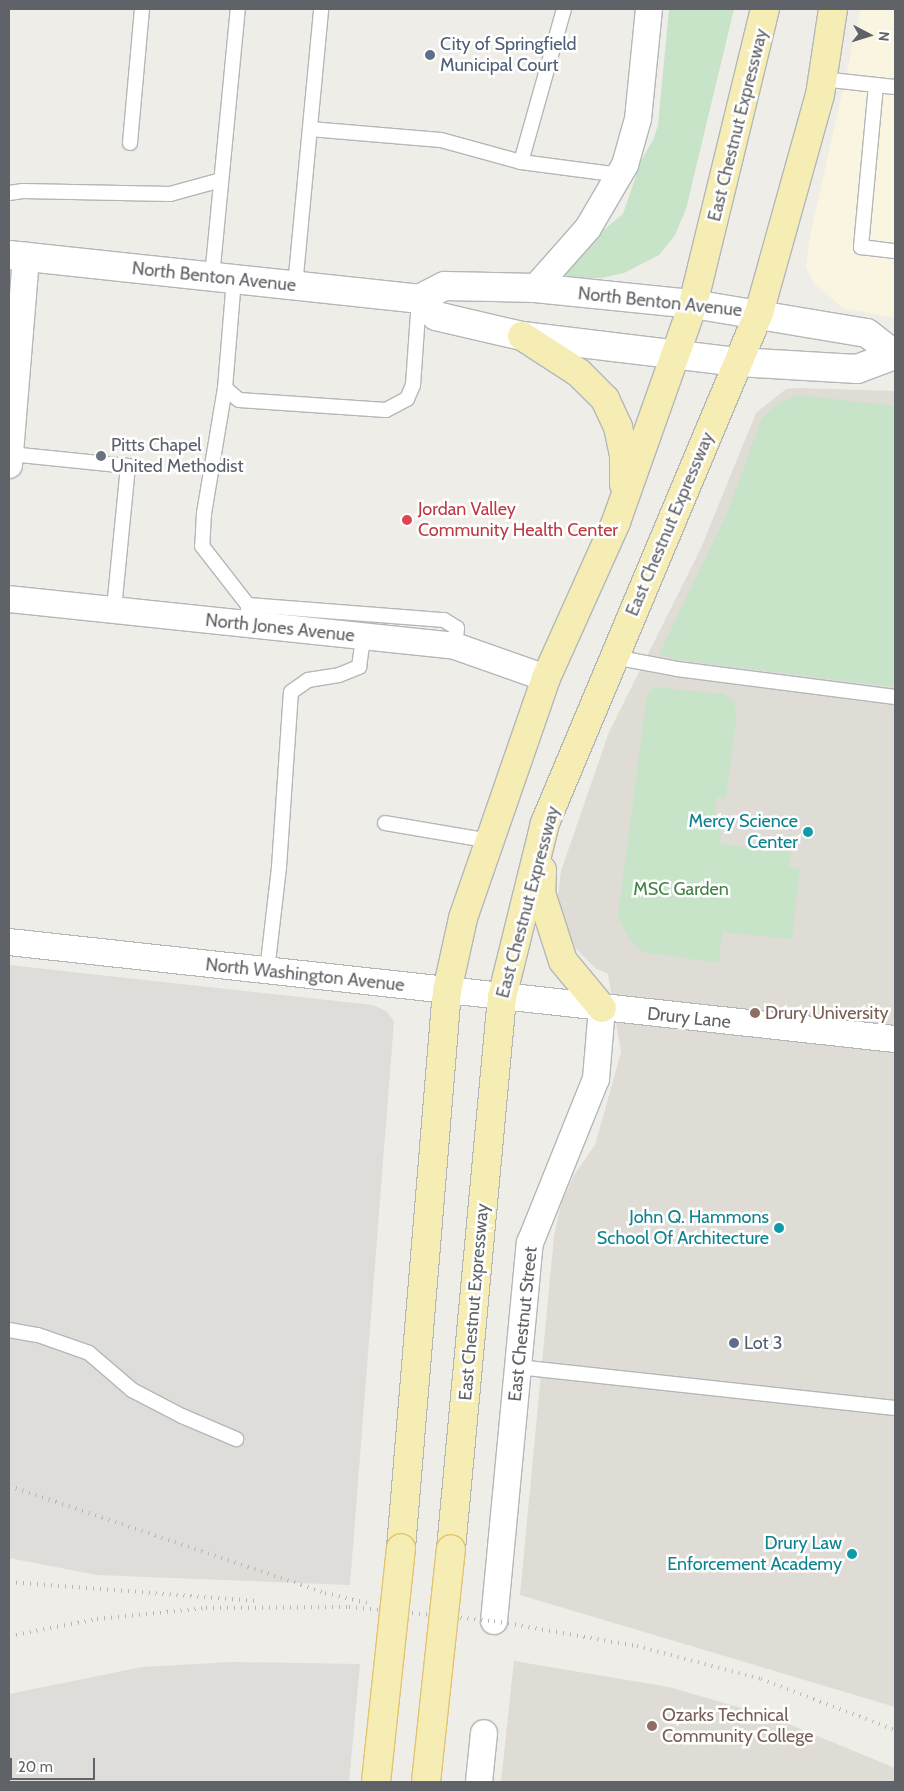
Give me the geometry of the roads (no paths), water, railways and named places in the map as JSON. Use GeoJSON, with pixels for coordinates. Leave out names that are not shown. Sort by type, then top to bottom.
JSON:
{"type":"FeatureCollection","features":[{"type":"Feature","properties":{"kind":"main road","name":"East Chestnut Expressway"},"geometry":{"type":"LineString","coordinates":[[376,1782],[401,1548],[447,991],[464,918],[546,678],[624,502],[694,304],[766,9]]}},
{"type":"Feature","properties":{"kind":"main road","name":"East Chestnut Expressway"},"geometry":{"type":"LineString","coordinates":[[426,1782],[451,1549],[502,997],[545,823],[759,313],[822,79],[833,9]]}},
{"type":"Feature","properties":{"kind":"main road","name":"North Benton Avenue"},"geometry":{"type":"LineString","coordinates":[[17,255],[419,300],[445,286],[535,288],[694,304],[759,313],[867,333],[895,355]]}},
{"type":"Feature","properties":{"kind":"main road","name":"North Benton Avenue"},"geometry":{"type":"LineString","coordinates":[[419,300],[436,316],[522,336],[676,353],[738,362],[857,369],[895,355]]}},
{"type":"Feature","properties":{"kind":"main road"},"geometry":{"type":"LineString","coordinates":[[522,336],[579,373],[605,400],[618,427],[624,456],[624,502]]}},
{"type":"Feature","properties":{"kind":"main road"},"geometry":{"type":"LineString","coordinates":[[545,823],[541,893],[563,961],[602,1008]]}},
{"type":"Feature","properties":{"kind":"street"},"geometry":{"type":"LineString","coordinates":[[535,288],[588,228],[618,181],[638,119],[649,9]]}},
{"type":"Feature","properties":{"kind":"street"},"geometry":{"type":"LineString","coordinates":[[9,460],[17,255]]}},
{"type":"Feature","properties":{"kind":"street","name":"North Jones Avenue"},"geometry":{"type":"LineString","coordinates":[[9,598],[114,610],[248,615],[363,636],[455,646],[546,678]]}},
{"type":"Feature","properties":{"kind":"street","name":"North Washington Avenue"},"geometry":{"type":"LineString","coordinates":[[9,942],[602,1008]]}},
{"type":"Feature","properties":{"kind":"street","name":"Drury Lane"},"geometry":{"type":"LineString","coordinates":[[602,1008],[895,1040]]}},
{"type":"Feature","properties":{"kind":"street","name":"East Chestnut Street"},"geometry":{"type":"LineString","coordinates":[[494,1620],[530,1243],[596,1079],[602,1008]]}},
{"type":"Feature","properties":{"kind":"street"},"geometry":{"type":"LineString","coordinates":[[479,1782],[484,1734]]}},
{"type":"Feature","properties":{"kind":"lane"},"geometry":{"type":"LineString","coordinates":[[130,143],[142,9]]}},
{"type":"Feature","properties":{"kind":"lane"},"geometry":{"type":"LineString","coordinates":[[238,9],[221,180],[225,388],[204,513],[202,546],[248,615],[444,620],[457,628],[455,646]]}},
{"type":"Feature","properties":{"kind":"lane"},"geometry":{"type":"LineString","coordinates":[[295,286],[321,9]]}},
{"type":"Feature","properties":{"kind":"lane"},"geometry":{"type":"LineString","coordinates":[[521,162],[564,9]]}},
{"type":"Feature","properties":{"kind":"lane"},"geometry":{"type":"LineString","coordinates":[[822,79],[895,87]]}},
{"type":"Feature","properties":{"kind":"lane"},"geometry":{"type":"LineString","coordinates":[[876,85],[861,247],[895,251]]}},
{"type":"Feature","properties":{"kind":"lane"},"geometry":{"type":"LineString","coordinates":[[310,129],[440,140],[521,162],[618,181]]}},
{"type":"Feature","properties":{"kind":"lane"},"geometry":{"type":"LineString","coordinates":[[9,193],[23,190],[170,194],[221,180]]}},
{"type":"Feature","properties":{"kind":"lane"},"geometry":{"type":"LineString","coordinates":[[225,388],[239,400],[386,410],[407,399],[414,385],[419,300]]}},
{"type":"Feature","properties":{"kind":"lane"},"geometry":{"type":"LineString","coordinates":[[9,460],[128,466],[114,610]]}},
{"type":"Feature","properties":{"kind":"lane"},"geometry":{"type":"LineString","coordinates":[[266,971],[279,867],[291,692],[308,680],[339,675],[359,667],[363,636]]}},
{"type":"Feature","properties":{"kind":"lane"},"geometry":{"type":"LineString","coordinates":[[614,657],[677,669],[895,697]]}},
{"type":"Feature","properties":{"kind":"lane"},"geometry":{"type":"LineString","coordinates":[[384,824],[490,841]]}},
{"type":"Feature","properties":{"kind":"lane"},"geometry":{"type":"LineString","coordinates":[[9,1330],[38,1334],[89,1352],[132,1390],[182,1416],[236,1439]]}},
{"type":"Feature","properties":{"kind":"lane"},"geometry":{"type":"LineString","coordinates":[[518,1367],[895,1408]]}},
{"type":"Feature","properties":{"kind":"lane"},"geometry":{"type":"LineString","coordinates":[[479,1782],[486,1782]]}},
{"type":"Feature","properties":{"kind":"railway"},"geometry":{"type":"LineString","coordinates":[[9,1486],[325,1593],[367,1603]]}},
{"type":"Feature","properties":{"kind":"railway"},"geometry":{"type":"LineString","coordinates":[[9,1582],[257,1601]]}},
{"type":"Feature","properties":{"kind":"railway"},"geometry":{"type":"LineString","coordinates":[[9,1636],[97,1619],[206,1608],[349,1607],[494,1621],[637,1646],[761,1679],[895,1730]]}},
{"type":"Feature","properties":{"kind":"place","name":"City of Springfield Municipal Court"},"geometry":{"type":"Point","coordinates":[430,55]}},
{"type":"Feature","properties":{"kind":"place","name":"Pitts Chapel United Methodist"},"geometry":{"type":"Point","coordinates":[101,456]}},
{"type":"Feature","properties":{"kind":"place","name":"Jordan Valley Community Health Center"},"geometry":{"type":"Point","coordinates":[407,520]}},
{"type":"Feature","properties":{"kind":"place","name":"Mercy Science Center"},"geometry":{"type":"Point","coordinates":[808,832]}},
{"type":"Feature","properties":{"kind":"place","name":"Drury University"},"geometry":{"type":"Point","coordinates":[755,1013]}},
{"type":"Feature","properties":{"kind":"place","name":"John Q. Hammons School Of Architecture"},"geometry":{"type":"Point","coordinates":[779,1228]}},
{"type":"Feature","properties":{"kind":"place","name":"Lot 3"},"geometry":{"type":"Point","coordinates":[734,1343]}},
{"type":"Feature","properties":{"kind":"place","name":"Drury Law Enforcement Academy"},"geometry":{"type":"Point","coordinates":[852,1554]}},
{"type":"Feature","properties":{"kind":"place","name":"Ozarks Technical Community College"},"geometry":{"type":"Point","coordinates":[652,1726]}},
{"type":"Feature","properties":{"kind":"park label","name":"MSC Garden"},"geometry":{"type":"Point","coordinates":[681,889]}}]}
